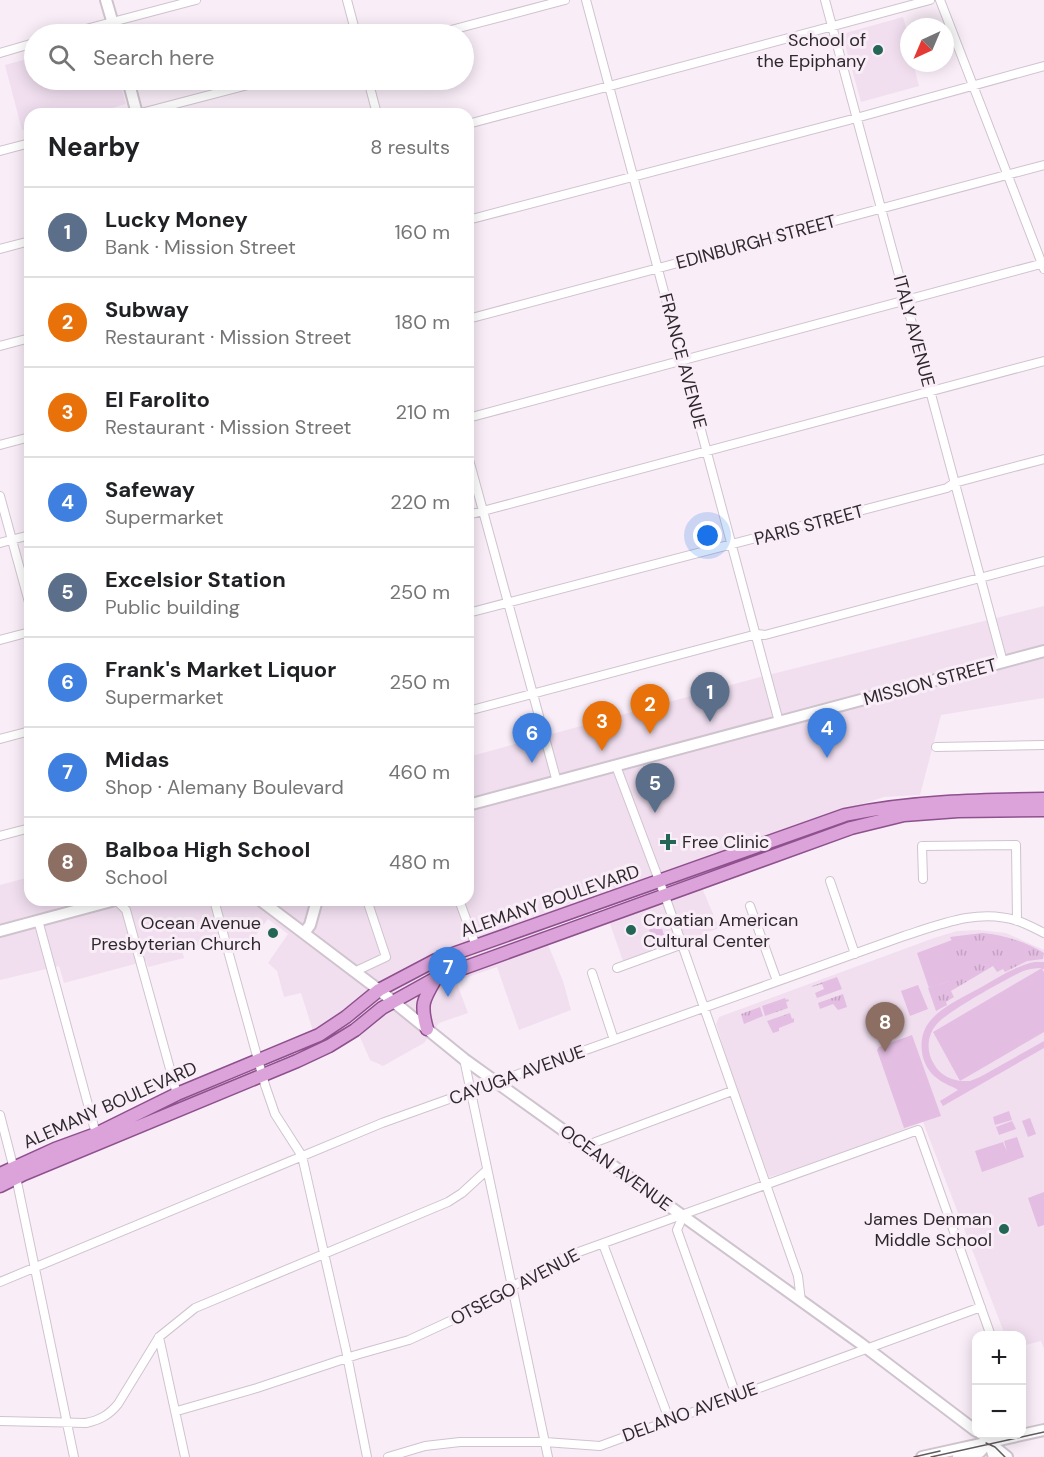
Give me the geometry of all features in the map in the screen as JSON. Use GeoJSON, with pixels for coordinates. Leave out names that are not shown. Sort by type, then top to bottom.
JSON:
{"type":"FeatureCollection","features":[{"type":"Feature","properties":{"kind":"main road"},"geometry":{"type":"LineString","coordinates":[[106,0],[112,22]]}},
{"type":"Feature","properties":{"kind":"main road"},"geometry":{"type":"LineString","coordinates":[[131,90],[135,108]]}},
{"type":"Feature","properties":{"kind":"main road","name":"MISSION STREET"},"geometry":{"type":"LineString","coordinates":[[474,803],[1044,651]]}},
{"type":"Feature","properties":{"kind":"main road","name":"ALEMANY BOULEVARD"},"geometry":{"type":"LineString","coordinates":[[0,1186],[15,1172],[177,1094],[319,1035],[346,1017],[379,990],[436,960],[845,815],[885,806],[919,802],[1044,799]]}},
{"type":"Feature","properties":{"kind":"main road","name":"ALEMANY BOULEVARD"},"geometry":{"type":"LineString","coordinates":[[0,1174],[15,1172],[297,1061],[329,1046],[393,1002],[436,978],[851,828],[904,815],[958,811],[1044,810]]}},
{"type":"Feature","properties":{"kind":"main road"},"geometry":{"type":"LineString","coordinates":[[0,931],[93,906]]}},
{"type":"Feature","properties":{"kind":"main road","name":"OCEAN AVENUE"},"geometry":{"type":"LineString","coordinates":[[268,906],[356,971],[464,1059],[867,1348],[972,1428]]}},
{"type":"Feature","properties":{"kind":"main road"},"geometry":{"type":"LineString","coordinates":[[304,933],[310,925],[315,906]]}},
{"type":"Feature","properties":{"kind":"main road"},"geometry":{"type":"LineString","coordinates":[[427,1029],[422,1006],[423,999],[436,978]]}},
{"type":"Feature","properties":{"kind":"main road"},"geometry":{"type":"LineString","coordinates":[[1026,1429],[1042,1430]]}},
{"type":"Feature","properties":{"kind":"main road"},"geometry":{"type":"LineString","coordinates":[[922,1457],[981,1439]]}},
{"type":"Feature","properties":{"kind":"main road"},"geometry":{"type":"LineString","coordinates":[[958,1457],[980,1452],[987,1439]]}},
{"type":"Feature","properties":{"kind":"main road"},"geometry":{"type":"LineString","coordinates":[[989,1439],[994,1457]]}},
{"type":"Feature","properties":{"kind":"main road"},"geometry":{"type":"LineString","coordinates":[[990,1439],[1007,1457]]}},
{"type":"Feature","properties":{"kind":"street"},"geometry":{"type":"LineString","coordinates":[[105,24],[196,0]]}},
{"type":"Feature","properties":{"kind":"street"},"geometry":{"type":"LineString","coordinates":[[347,0],[353,24]]}},
{"type":"Feature","properties":{"kind":"street"},"geometry":{"type":"LineString","coordinates":[[474,24],[564,0]]}},
{"type":"Feature","properties":{"kind":"street","name":"FRANCE AVENUE"},"geometry":{"type":"LineString","coordinates":[[586,0],[779,722]]}},
{"type":"Feature","properties":{"kind":"street","name":"ITALY AVENUE"},"geometry":{"type":"LineString","coordinates":[[825,0],[1003,662]]}},
{"type":"Feature","properties":{"kind":"street"},"geometry":{"type":"LineString","coordinates":[[474,122],[930,0]]}},
{"type":"Feature","properties":{"kind":"street"},"geometry":{"type":"LineString","coordinates":[[474,416],[1043,265],[940,0]]}},
{"type":"Feature","properties":{"kind":"street"},"geometry":{"type":"LineString","coordinates":[[0,53],[24,46]]}},
{"type":"Feature","properties":{"kind":"street"},"geometry":{"type":"LineString","coordinates":[[474,218],[857,118],[1044,66]]}},
{"type":"Feature","properties":{"kind":"street"},"geometry":{"type":"LineString","coordinates":[[160,108],[229,90]]}},
{"type":"Feature","properties":{"kind":"street"},"geometry":{"type":"LineString","coordinates":[[371,90],[375,108]]}},
{"type":"Feature","properties":{"kind":"street"},"geometry":{"type":"LineString","coordinates":[[0,151],[24,145]]}},
{"type":"Feature","properties":{"kind":"street","name":"EDINBURGH STREET"},"geometry":{"type":"LineString","coordinates":[[474,318],[1044,165]]}},
{"type":"Feature","properties":{"kind":"street"},"geometry":{"type":"LineString","coordinates":[[0,249],[24,243]]}},
{"type":"Feature","properties":{"kind":"street"},"geometry":{"type":"LineString","coordinates":[[0,346],[24,340]]}},
{"type":"Feature","properties":{"kind":"street"},"geometry":{"type":"LineString","coordinates":[[474,513],[1044,361]]}},
{"type":"Feature","properties":{"kind":"street"},"geometry":{"type":"LineString","coordinates":[[0,445],[24,439]]}},
{"type":"Feature","properties":{"kind":"street","name":"PARIS STREET"},"geometry":{"type":"LineString","coordinates":[[474,612],[733,543],[740,544],[947,488],[954,483],[1044,459]]}},
{"type":"Feature","properties":{"kind":"street"},"geometry":{"type":"LineString","coordinates":[[474,478],[556,782]]}},
{"type":"Feature","properties":{"kind":"street"},"geometry":{"type":"LineString","coordinates":[[0,496],[24,584]]}},
{"type":"Feature","properties":{"kind":"street"},"geometry":{"type":"LineString","coordinates":[[0,543],[24,537]]}},
{"type":"Feature","properties":{"kind":"street"},"geometry":{"type":"LineString","coordinates":[[474,709],[1044,561]]}},
{"type":"Feature","properties":{"kind":"street"},"geometry":{"type":"LineString","coordinates":[[0,640],[24,634]]}},
{"type":"Feature","properties":{"kind":"street"},"geometry":{"type":"LineString","coordinates":[[0,739],[24,733]]}},
{"type":"Feature","properties":{"kind":"street"},"geometry":{"type":"LineString","coordinates":[[936,747],[1044,745]]}},
{"type":"Feature","properties":{"kind":"street"},"geometry":{"type":"LineString","coordinates":[[616,766],[798,1276],[801,1301]]}},
{"type":"Feature","properties":{"kind":"street"},"geometry":{"type":"LineString","coordinates":[[0,836],[24,830]]}},
{"type":"Feature","properties":{"kind":"street"},"geometry":{"type":"LineString","coordinates":[[923,879],[922,846],[1016,845],[1017,921]]}},
{"type":"Feature","properties":{"kind":"street"},"geometry":{"type":"LineString","coordinates":[[830,881],[855,954]]}},
{"type":"Feature","properties":{"kind":"street"},"geometry":{"type":"LineString","coordinates":[[122,906],[126,910],[177,1094]]}},
{"type":"Feature","properties":{"kind":"street"},"geometry":{"type":"LineString","coordinates":[[216,906],[261,1075],[276,1114],[302,1156],[368,1457]]}},
{"type":"Feature","properties":{"kind":"street"},"geometry":{"type":"LineString","coordinates":[[356,971],[386,957],[369,906]]}},
{"type":"Feature","properties":{"kind":"street"},"geometry":{"type":"LineString","coordinates":[[461,906],[476,946]]}},
{"type":"Feature","properties":{"kind":"street"},"geometry":{"type":"LineString","coordinates":[[750,906],[777,981]]}},
{"type":"Feature","properties":{"kind":"street","name":"CAYUGA AVENUE"},"geometry":{"type":"LineString","coordinates":[[0,1282],[381,1123],[956,919],[987,916],[1017,921],[1044,933]]}},
{"type":"Feature","properties":{"kind":"street"},"geometry":{"type":"LineString","coordinates":[[38,920],[96,1134]]}},
{"type":"Feature","properties":{"kind":"street"},"geometry":{"type":"LineString","coordinates":[[617,968],[680,945]]}},
{"type":"Feature","properties":{"kind":"street"},"geometry":{"type":"LineString","coordinates":[[592,973],[614,1040]]}},
{"type":"Feature","properties":{"kind":"street"},"geometry":{"type":"LineString","coordinates":[[464,1059],[548,1457]]}},
{"type":"Feature","properties":{"kind":"street"},"geometry":{"type":"LineString","coordinates":[[585,1146],[732,1090]]}},
{"type":"Feature","properties":{"kind":"street"},"geometry":{"type":"LineString","coordinates":[[0,1115],[36,1267],[74,1457]]}},
{"type":"Feature","properties":{"kind":"street","name":"OTSEGO AVENUE"},"geometry":{"type":"LineString","coordinates":[[177,1411],[257,1389],[419,1336],[461,1316],[562,1258],[918,1130],[981,1307]]}},
{"type":"Feature","properties":{"kind":"street"},"geometry":{"type":"LineString","coordinates":[[0,1421],[97,1421],[113,1411],[159,1337],[195,1308],[448,1202],[462,1193],[487,1170]]}},
{"type":"Feature","properties":{"kind":"street"},"geometry":{"type":"LineString","coordinates":[[683,1216],[677,1230],[735,1395]]}},
{"type":"Feature","properties":{"kind":"street"},"geometry":{"type":"LineString","coordinates":[[603,1244],[669,1419]]}},
{"type":"Feature","properties":{"kind":"street"},"geometry":{"type":"LineString","coordinates":[[981,1307],[990,1331]]}},
{"type":"Feature","properties":{"kind":"street","name":"DELANO AVENUE"},"geometry":{"type":"LineString","coordinates":[[388,1457],[425,1446],[460,1442],[545,1442],[600,1446],[981,1307]]}},
{"type":"Feature","properties":{"kind":"street"},"geometry":{"type":"LineString","coordinates":[[159,1337],[177,1411],[185,1457]]}},
{"type":"Feature","properties":{"kind":"shaded area","name":"School of the Epiphany"},"geometry":{"type":"Polygon","coordinates":[[[903,17],[900,18],[900,72],[915,72],[919,86],[861,102],[842,34],[903,17]]]}},
{"type":"Feature","properties":{"kind":"shaded area"},"geometry":{"type":"Polygon","coordinates":[[[24,60],[24,90],[122,90],[126,104],[112,108],[24,108],[24,130],[22,130],[5,65],[24,60]]]}},
{"type":"Feature","properties":{"kind":"shaded area"},"geometry":{"type":"Polygon","coordinates":[[[1044,606],[1044,698],[941,715],[920,795],[884,797],[801,824],[692,864],[719,928],[624,964],[600,895],[537,918],[563,981],[571,1010],[519,1030],[497,967],[456,981],[468,1013],[439,1023],[424,1043],[383,1066],[370,1060],[360,1037],[343,1011],[313,1031],[301,993],[284,997],[277,971],[268,963],[288,934],[268,919],[252,940],[233,945],[230,937],[182,950],[184,958],[148,967],[146,961],[64,983],[59,966],[0,980],[0,885],[24,879],[24,906],[474,906],[474,755],[760,677],[1044,606]]]}},
{"type":"Feature","properties":{"kind":"shaded area"},"geometry":{"type":"Polygon","coordinates":[[[979,930],[1006,933],[1044,950],[1044,1349],[1041,1341],[1026,1345],[1026,1331],[1003,1331],[923,1122],[818,1163],[769,1177],[739,1096],[716,1024],[719,1017],[957,931],[979,930]]]}},
{"type":"Feature","properties":{"kind":"green space"},"geometry":{"type":"Polygon","coordinates":[[[662,929],[667,945],[660,947],[655,934],[651,935],[649,930],[662,929]]]}},
{"type":"Feature","properties":{"kind":"green space"},"geometry":{"type":"Polygon","coordinates":[[[982,933],[1006,937],[1029,945],[1044,953],[1043,959],[1027,961],[1005,972],[1003,969],[997,972],[993,966],[951,991],[954,997],[946,1002],[947,1005],[936,1011],[928,988],[950,981],[952,941],[950,937],[982,933]]]}},
{"type":"Feature","properties":{"kind":"green space"},"geometry":{"type":"Polygon","coordinates":[[[952,940],[958,958],[958,971],[950,981],[929,988],[917,953],[952,940]]]}},
{"type":"Feature","properties":{"kind":"green space"},"geometry":{"type":"Polygon","coordinates":[[[1035,962],[1044,962],[1044,969],[1042,969],[1044,972],[1044,1032],[960,1081],[970,1081],[980,1077],[1044,1041],[1044,1048],[943,1106],[940,1101],[958,1090],[932,1074],[924,1060],[922,1040],[930,1021],[947,1007],[1005,974],[1035,962]],[[1042,968],[1023,971],[1004,981],[963,1004],[933,1029],[929,1039],[931,1059],[942,1073],[960,1081],[933,1032],[1042,968]]]}},
{"type":"Feature","properties":{"kind":"green space"},"geometry":{"type":"Polygon","coordinates":[[[837,977],[842,989],[817,998],[815,993],[824,989],[822,984],[812,986],[837,977]]]}},
{"type":"Feature","properties":{"kind":"green space"},"geometry":{"type":"Polygon","coordinates":[[[918,985],[928,1009],[910,1016],[901,991],[918,985]]]}},
{"type":"Feature","properties":{"kind":"green space"},"geometry":{"type":"Polygon","coordinates":[[[843,994],[847,1007],[838,1010],[833,1004],[820,1009],[818,1003],[843,994]]]}},
{"type":"Feature","properties":{"kind":"green space"},"geometry":{"type":"Polygon","coordinates":[[[785,998],[789,1001],[786,1002],[788,1008],[765,1016],[762,1006],[785,998]]]}},
{"type":"Feature","properties":{"kind":"green space"},"geometry":{"type":"Polygon","coordinates":[[[760,1007],[763,1016],[744,1024],[741,1014],[760,1007]]]}},
{"type":"Feature","properties":{"kind":"green space"},"geometry":{"type":"Polygon","coordinates":[[[790,1013],[794,1022],[773,1033],[767,1021],[790,1013]]]}},
{"type":"Feature","properties":{"kind":"green space"},"geometry":{"type":"Polygon","coordinates":[[[912,1035],[941,1116],[904,1128],[877,1050],[879,1047],[912,1035]]]}},
{"type":"Feature","properties":{"kind":"green space"},"geometry":{"type":"Polygon","coordinates":[[[1009,1111],[1012,1120],[995,1125],[993,1117],[1009,1111]]]}},
{"type":"Feature","properties":{"kind":"green space"},"geometry":{"type":"Polygon","coordinates":[[[1030,1118],[1036,1134],[1028,1137],[1022,1121],[1030,1118]]]}},
{"type":"Feature","properties":{"kind":"green space"},"geometry":{"type":"Polygon","coordinates":[[[1012,1121],[1016,1129],[999,1135],[996,1127],[1012,1121]]]}},
{"type":"Feature","properties":{"kind":"green space"},"geometry":{"type":"Polygon","coordinates":[[[1017,1137],[1024,1157],[982,1172],[975,1151],[1003,1142],[1007,1152],[1004,1141],[1017,1137]]]}},
{"type":"Feature","properties":{"kind":"green space"},"geometry":{"type":"Polygon","coordinates":[[[1044,1192],[1044,1225],[1038,1227],[1028,1198],[1044,1192]]]}},
{"type":"Feature","properties":{"kind":"tram line"},"geometry":{"type":"LineString","coordinates":[[931,1457],[1044,1432]]}},
{"type":"Feature","properties":{"kind":"tram line"},"geometry":{"type":"LineString","coordinates":[[986,1443],[995,1447],[1005,1457]]}},
{"type":"Feature","properties":{"kind":"tram line"},"geometry":{"type":"LineString","coordinates":[[914,1457],[940,1451]]}},
{"type":"Feature","properties":{"kind":"place","name":"School of the Epiphany"},"geometry":{"type":"Point","coordinates":[878,50]}},
{"type":"Feature","properties":{"kind":"place","name":"Lucky Money"},"geometry":{"type":"Point","coordinates":[710,722]}},
{"type":"Feature","properties":{"kind":"place","name":"Subway"},"geometry":{"type":"Point","coordinates":[650,734]}},
{"type":"Feature","properties":{"kind":"place","name":"El Farolito"},"geometry":{"type":"Point","coordinates":[602,751]}},
{"type":"Feature","properties":{"kind":"place","name":"Safeway"},"geometry":{"type":"Point","coordinates":[827,758]}},
{"type":"Feature","properties":{"kind":"place","name":"Frank's Market Liquor"},"geometry":{"type":"Point","coordinates":[532,763]}},
{"type":"Feature","properties":{"kind":"place","name":"Excelsior Station"},"geometry":{"type":"Point","coordinates":[655,813]}},
{"type":"Feature","properties":{"kind":"place","name":"Free Clinic"},"geometry":{"type":"Point","coordinates":[668,842]}},
{"type":"Feature","properties":{"kind":"place","name":"Croatian American Cultural Center"},"geometry":{"type":"Point","coordinates":[631,930]}},
{"type":"Feature","properties":{"kind":"place","name":"Ocean Avenue Presbyterian Church"},"geometry":{"type":"Point","coordinates":[273,933]}},
{"type":"Feature","properties":{"kind":"place","name":"Midas"},"geometry":{"type":"Point","coordinates":[448,997]}},
{"type":"Feature","properties":{"kind":"place","name":"Balboa High School"},"geometry":{"type":"Point","coordinates":[885,1052]}},
{"type":"Feature","properties":{"kind":"place","name":"James Denman Middle School"},"geometry":{"type":"Point","coordinates":[1004,1229]}}]}
